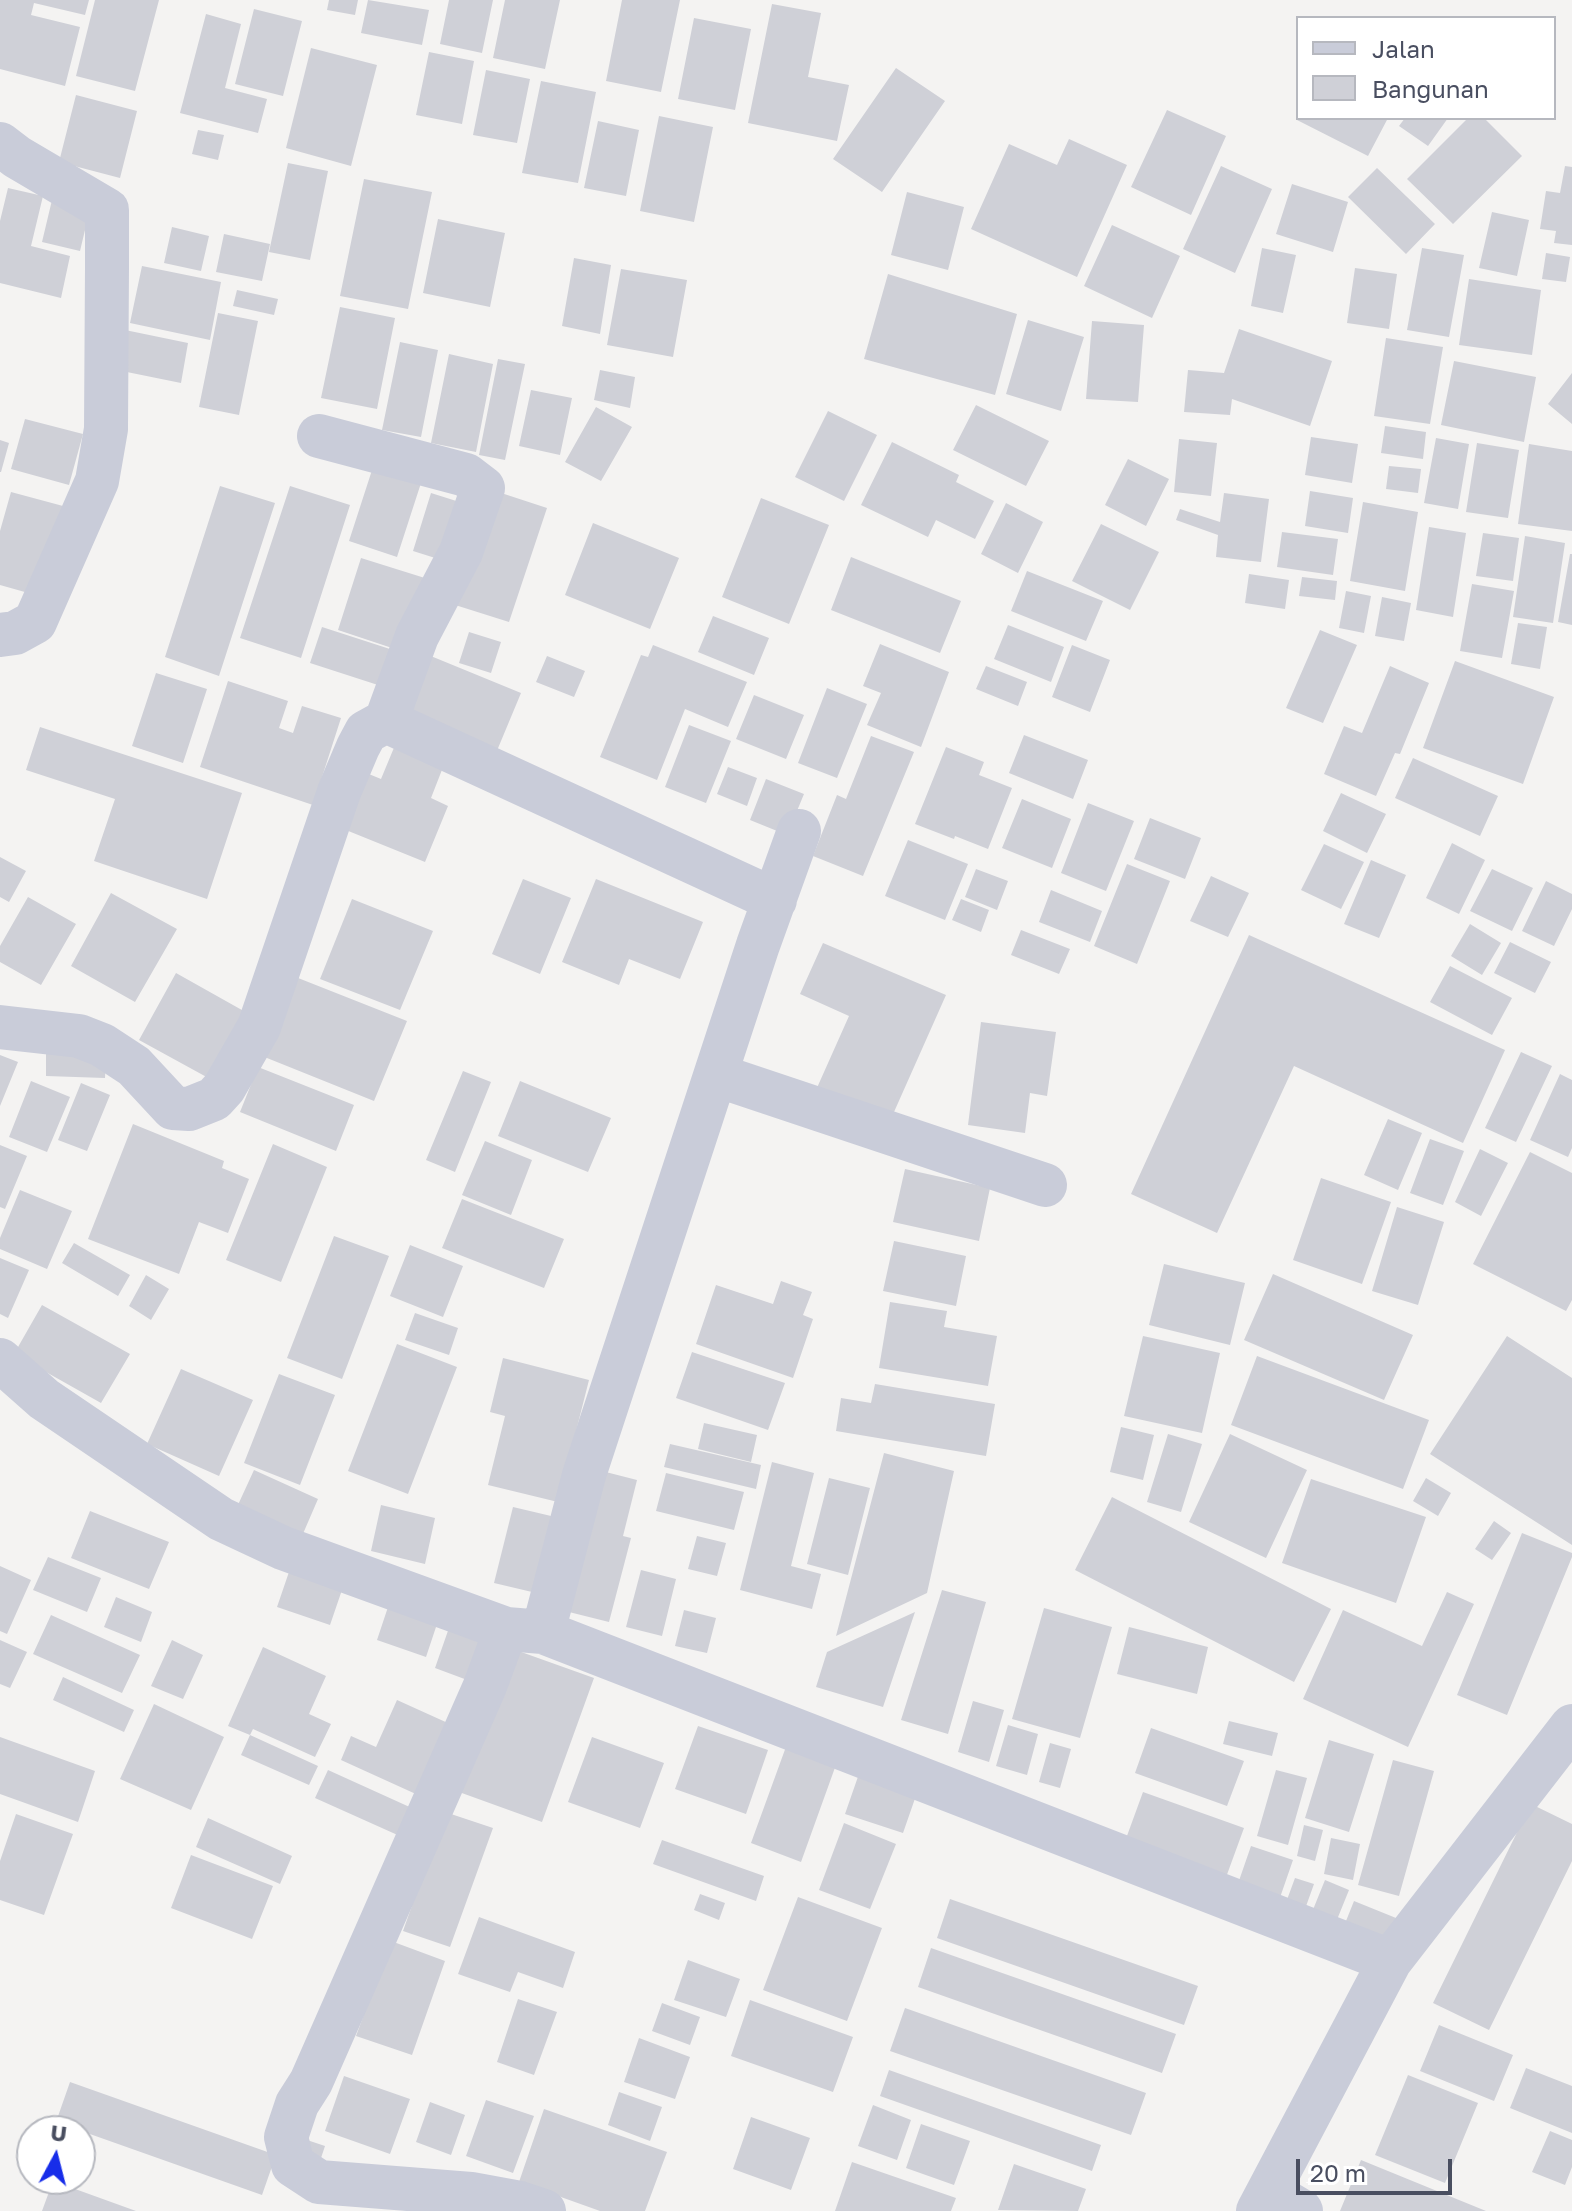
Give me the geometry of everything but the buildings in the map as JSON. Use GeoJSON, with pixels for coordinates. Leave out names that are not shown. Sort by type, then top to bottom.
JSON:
{"type":"FeatureCollection","features":[{"type":"Feature","properties":{"kind":"street"},"geometry":{"type":"LineString","coordinates":[[0,144],[107,210],[107,267],[106,429],[97,481],[35,622],[15,633],[0,635]]}},
{"type":"Feature","properties":{"kind":"street"},"geometry":{"type":"LineString","coordinates":[[0,1027],[79,1036],[102,1045],[134,1066],[173,1108],[189,1109],[214,1099],[224,1088],[259,1027],[339,792],[366,732],[386,721],[417,636],[461,552],[483,488],[466,475],[319,436]]}},
{"type":"Feature","properties":{"kind":"street"},"geometry":{"type":"LineString","coordinates":[[386,721],[775,900]]}},
{"type":"Feature","properties":{"kind":"street"},"geometry":{"type":"LineString","coordinates":[[544,2211],[471,2194],[319,2182],[293,2165],[286,2137],[297,2104],[318,2068],[485,1686],[525,1630],[584,1475],[799,831]]}},
{"type":"Feature","properties":{"kind":"street"},"geometry":{"type":"LineString","coordinates":[[716,1075],[1045,1185]]}},
{"type":"Feature","properties":{"kind":"street"},"geometry":{"type":"LineString","coordinates":[[0,1360],[44,1399],[221,1519],[283,1548],[525,1630],[1390,1961]]}},
{"type":"Feature","properties":{"kind":"street"},"geometry":{"type":"LineString","coordinates":[[1276,2205],[1390,1961],[1572,1726]]}}]}
